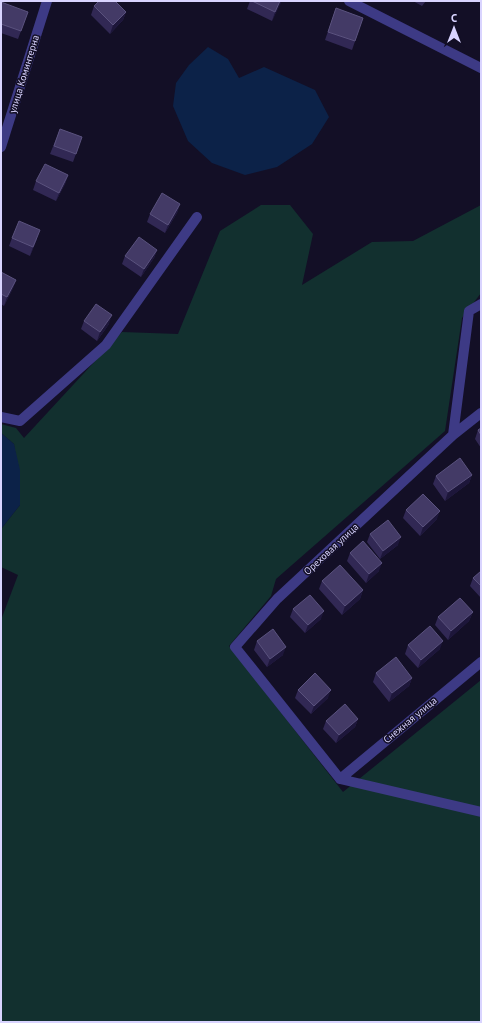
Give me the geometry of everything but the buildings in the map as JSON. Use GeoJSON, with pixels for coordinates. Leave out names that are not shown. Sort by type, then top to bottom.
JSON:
{"type":"FeatureCollection","features":[{"type":"Feature","properties":{"kind":"street","name":"улица Коминтерна"},"geometry":{"type":"LineString","coordinates":[[1,147],[47,1]]}},
{"type":"Feature","properties":{"kind":"street"},"geometry":{"type":"LineString","coordinates":[[349,1],[480,67]]}},
{"type":"Feature","properties":{"kind":"street"},"geometry":{"type":"LineString","coordinates":[[1,417],[20,422],[106,345],[197,217]]}},
{"type":"Feature","properties":{"kind":"street"},"geometry":{"type":"LineString","coordinates":[[453,435],[469,312],[481,304]]}},
{"type":"Feature","properties":{"kind":"street"},"geometry":{"type":"LineString","coordinates":[[453,435],[481,413]]}},
{"type":"Feature","properties":{"kind":"street","name":"Ореховая улица"},"geometry":{"type":"LineString","coordinates":[[340,779],[235,647],[277,599],[453,435]]}},
{"type":"Feature","properties":{"kind":"street","name":"Снежная улица"},"geometry":{"type":"LineString","coordinates":[[340,779],[481,662]]}},
{"type":"Feature","properties":{"kind":"street"},"geometry":{"type":"LineString","coordinates":[[340,779],[481,812]]}},
{"type":"Feature","properties":{"kind":"green space"},"geometry":{"type":"Polygon","coordinates":[[[261,205],[290,205],[313,234],[302,285],[372,242],[413,241],[481,205],[481,293],[462,318],[445,431],[276,579],[271,596],[229,646],[343,792],[481,680],[481,1022],[1,1022],[1,620],[18,575],[1,567],[1,529],[20,505],[14,444],[1,433],[1,424],[16,428],[24,438],[122,332],[178,334],[220,231],[261,205]]]}},
{"type":"Feature","properties":{"kind":"water"},"geometry":{"type":"Polygon","coordinates":[[[208,47],[228,59],[239,78],[264,67],[315,90],[329,117],[312,144],[277,167],[245,175],[212,163],[188,141],[173,106],[176,83],[189,65],[208,47]]]}},
{"type":"Feature","properties":{"kind":"water"},"geometry":{"type":"Polygon","coordinates":[[[1,433],[14,444],[20,470],[20,505],[1,529],[1,433]]]}}]}
